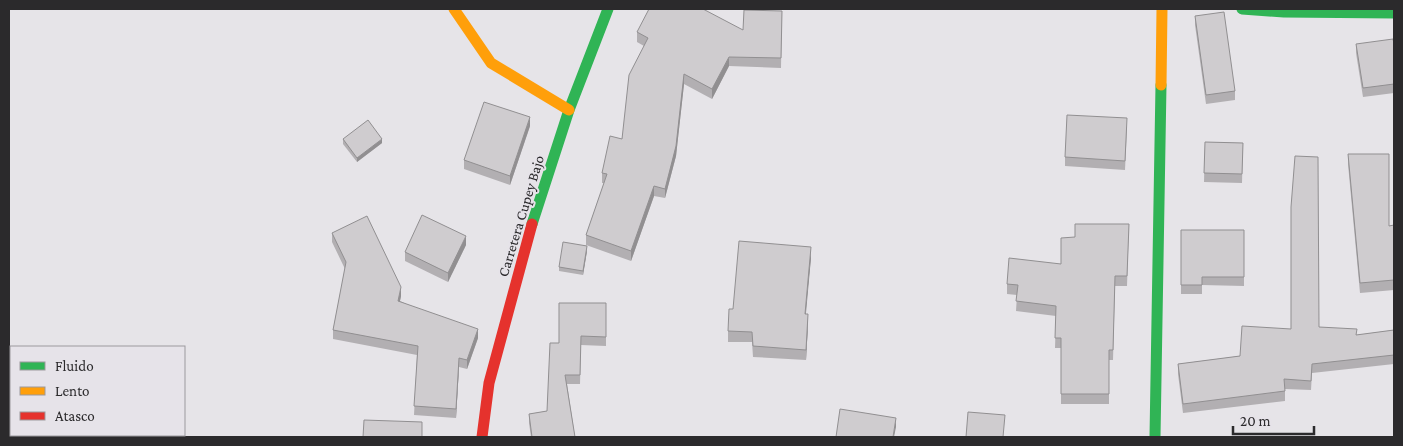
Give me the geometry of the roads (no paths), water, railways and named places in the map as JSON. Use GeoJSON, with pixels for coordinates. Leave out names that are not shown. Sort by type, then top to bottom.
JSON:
{"type":"FeatureCollection","features":[{"type":"Feature","properties":{"kind":"street"},"geometry":{"type":"LineString","coordinates":[[454,9],[491,63],[569,110]]}},
{"type":"Feature","properties":{"kind":"street","name":"Carretera Cupey Bajo"},"geometry":{"type":"LineString","coordinates":[[482,437],[489,383],[528,236],[569,110],[608,9]]}},
{"type":"Feature","properties":{"kind":"street"},"geometry":{"type":"LineString","coordinates":[[1155,437],[1162,9]]}},
{"type":"Feature","properties":{"kind":"street"},"geometry":{"type":"LineString","coordinates":[[1242,9],[1284,12],[1394,13]]}}]}
